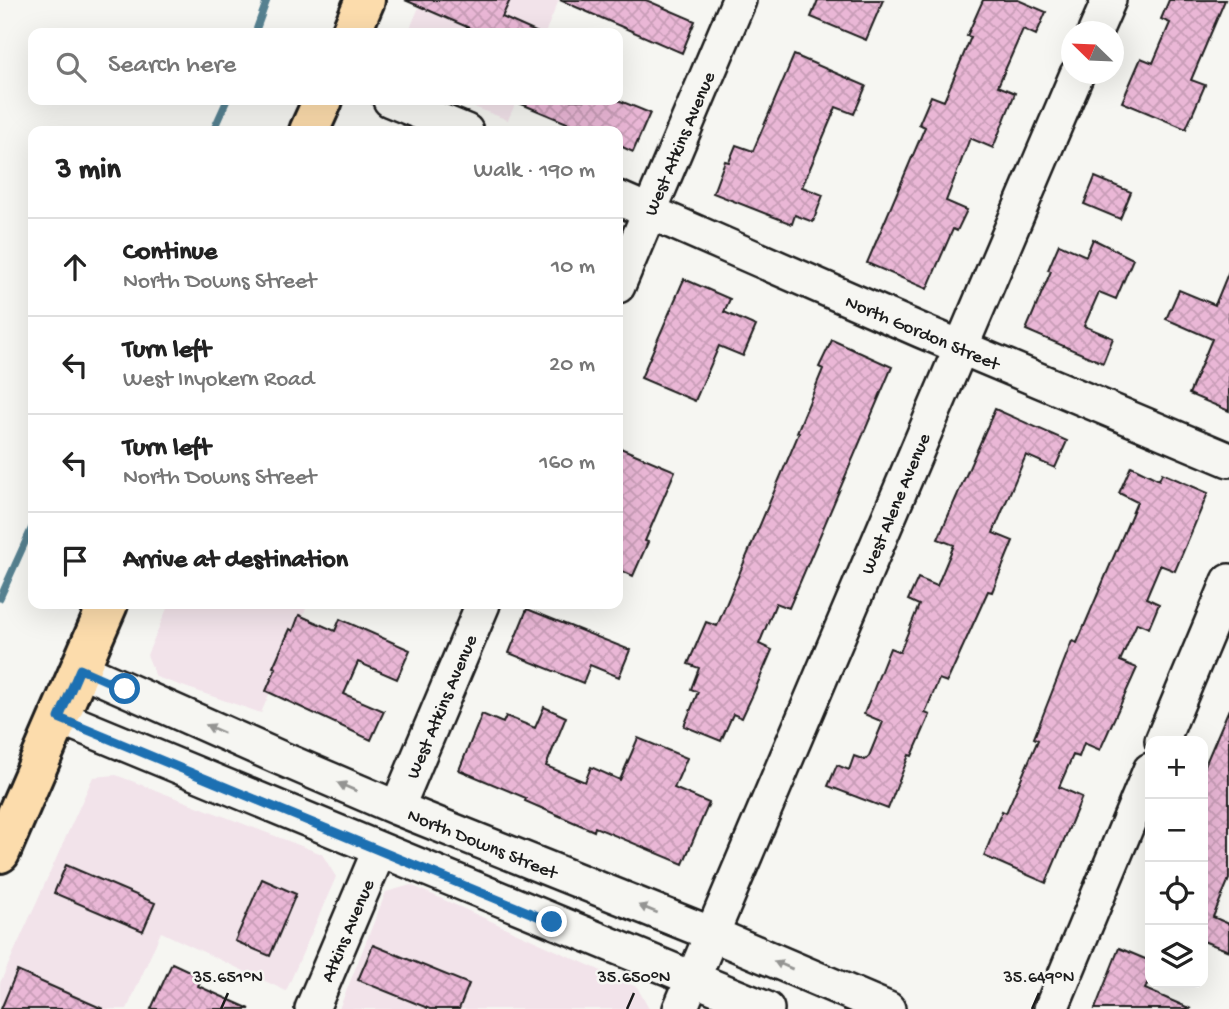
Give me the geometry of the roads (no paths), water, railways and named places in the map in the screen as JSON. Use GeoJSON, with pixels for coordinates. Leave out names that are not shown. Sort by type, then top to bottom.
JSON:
{"type":"FeatureCollection","features":[{"type":"Feature","properties":{"kind":"main road"},"geometry":{"type":"LineString","coordinates":[[353,28],[365,0]]}},
{"type":"Feature","properties":{"kind":"main road"},"geometry":{"type":"LineString","coordinates":[[311,126],[321,105]]}},
{"type":"Feature","properties":{"kind":"main road"},"geometry":{"type":"LineString","coordinates":[[0,853],[106,609]]}},
{"type":"Feature","properties":{"kind":"street","name":"West Atkins Avenue"},"geometry":{"type":"LineString","coordinates":[[623,274],[739,0]]}},
{"type":"Feature","properties":{"kind":"street"},"geometry":{"type":"LineString","coordinates":[[1100,21],[1109,0]]}},
{"type":"Feature","properties":{"kind":"street","name":"West Alene Avenue"},"geometry":{"type":"LineString","coordinates":[[680,1009],[1073,84]]}},
{"type":"Feature","properties":{"kind":"street"},"geometry":{"type":"LineString","coordinates":[[402,105],[454,126]]}},
{"type":"Feature","properties":{"kind":"street","name":"North Gordon Street"},"geometry":{"type":"LineString","coordinates":[[623,200],[960,347],[1229,460]]}},
{"type":"Feature","properties":{"kind":"street"},"geometry":{"type":"LineString","coordinates":[[1164,736],[1229,580]]}},
{"type":"Feature","properties":{"kind":"street","name":"West Atkins Avenue"},"geometry":{"type":"LineString","coordinates":[[397,808],[481,609]]}},
{"type":"Feature","properties":{"kind":"street","name":"North Downs Street"},"geometry":{"type":"LineString","coordinates":[[80,669],[278,758],[712,934],[888,1009]]}},
{"type":"Feature","properties":{"kind":"street"},"geometry":{"type":"LineString","coordinates":[[59,718],[766,1009]]}},
{"type":"Feature","properties":{"kind":"street"},"geometry":{"type":"LineString","coordinates":[[1051,1009],[1145,782]]}},
{"type":"Feature","properties":{"kind":"street","name":"Atkins Avenue"},"geometry":{"type":"LineString","coordinates":[[312,1009],[379,851]]}},
{"type":"Feature","properties":{"kind":"waterway"},"geometry":{"type":"LineString","coordinates":[[257,28],[267,0]]}},
{"type":"Feature","properties":{"kind":"waterway"},"geometry":{"type":"LineString","coordinates":[[215,126],[225,105]]}},
{"type":"Feature","properties":{"kind":"waterway"},"geometry":{"type":"LineString","coordinates":[[0,598],[28,536]]}}]}
